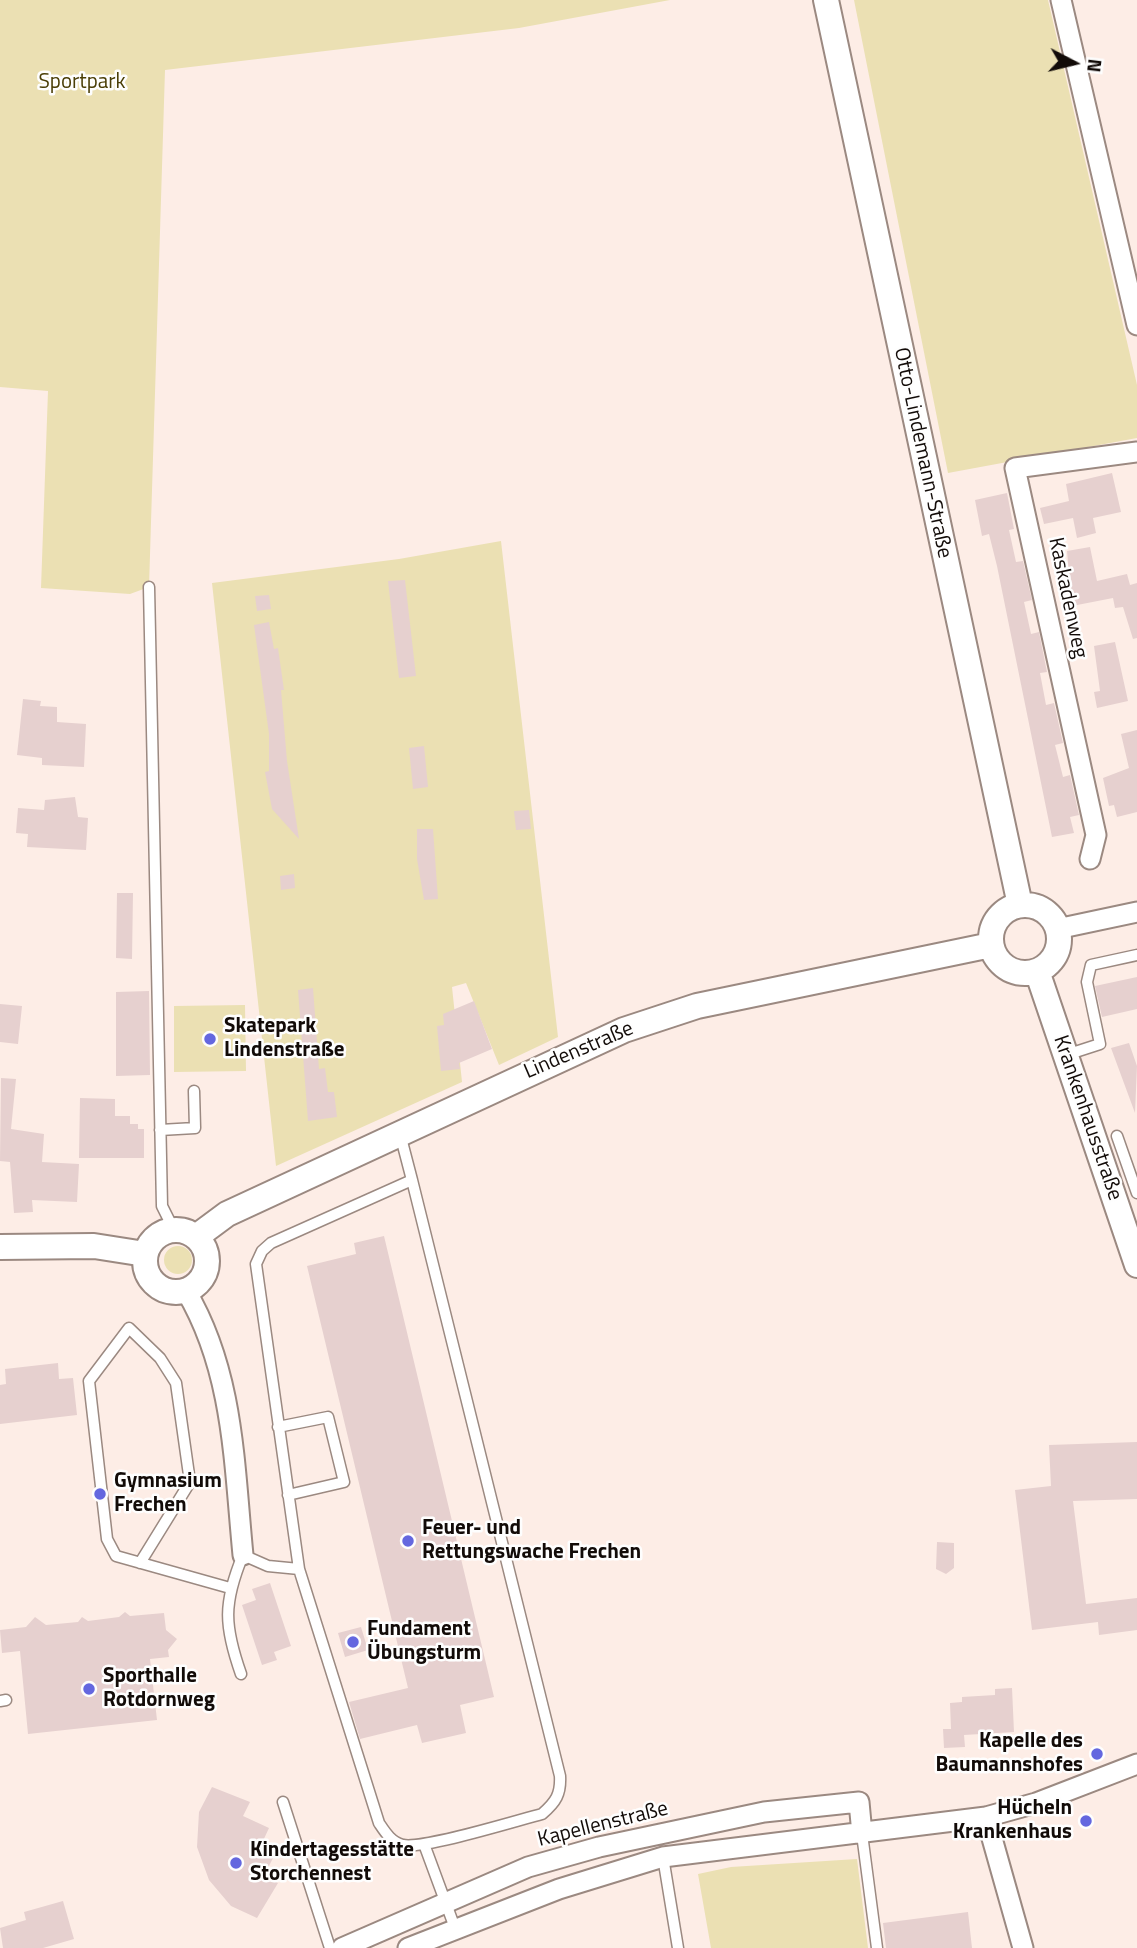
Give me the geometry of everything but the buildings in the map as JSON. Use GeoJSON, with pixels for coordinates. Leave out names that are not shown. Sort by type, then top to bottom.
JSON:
{"type":"FeatureCollection","features":[{"type":"Feature","properties":{"kind":"street","name":"Otto-Lindemann-Straße"},"geometry":{"type":"LineString","coordinates":[[826,0],[1020,905]]}},
{"type":"Feature","properties":{"kind":"street"},"geometry":{"type":"LineString","coordinates":[[1061,0],[1137,325]]}},
{"type":"Feature","properties":{"kind":"street","name":"Kaskadenweg"},"geometry":{"type":"LineString","coordinates":[[1090,859],[1096,835],[1015,468],[1137,452]]}},
{"type":"Feature","properties":{"kind":"street"},"geometry":{"type":"LineString","coordinates":[[1020,905],[1038,908],[1047,913],[1057,929],[1055,954],[1037,971],[1014,971],[1003,966],[991,945],[994,924],[1009,909],[1020,905]]}},
{"type":"Feature","properties":{"kind":"street"},"geometry":{"type":"LineString","coordinates":[[1057,929],[1137,912]]}},
{"type":"Feature","properties":{"kind":"street","name":"Lindenstraße"},"geometry":{"type":"LineString","coordinates":[[145,1254],[153,1240],[185,1233],[624,1030],[697,1006],[991,945]]}},
{"type":"Feature","properties":{"kind":"street","name":"Krankenhausstraße"},"geometry":{"type":"LineString","coordinates":[[1037,971],[1137,1265]]}},
{"type":"Feature","properties":{"kind":"street"},"geometry":{"type":"LineString","coordinates":[[0,1247],[94,1247],[145,1254],[146,1271],[155,1285],[170,1292],[186,1291],[199,1283],[206,1270],[207,1255],[185,1233]]}},
{"type":"Feature","properties":{"kind":"street"},"geometry":{"type":"LineString","coordinates":[[186,1291],[206,1328],[226,1392],[243,1555]]}},
{"type":"Feature","properties":{"kind":"street"},"geometry":{"type":"LineString","coordinates":[[408,1948],[559,1889],[663,1857],[986,1817],[1036,1803],[1137,1764]]}},
{"type":"Feature","properties":{"kind":"street","name":"Kapellenstraße"},"geometry":{"type":"LineString","coordinates":[[342,1948],[528,1867],[599,1847],[764,1812],[859,1802],[862,1834]]}},
{"type":"Feature","properties":{"kind":"street"},"geometry":{"type":"LineString","coordinates":[[986,1817],[1023,1948]]}},
{"type":"Feature","properties":{"kind":"lane"},"geometry":{"type":"LineString","coordinates":[[149,587],[162,1206],[185,1233]]}},
{"type":"Feature","properties":{"kind":"lane"},"geometry":{"type":"LineString","coordinates":[[1065,1055],[1100,1044],[1087,982],[1091,965],[1137,955]]}},
{"type":"Feature","properties":{"kind":"lane"},"geometry":{"type":"LineString","coordinates":[[160,1130],[195,1128],[194,1091]]}},
{"type":"Feature","properties":{"kind":"lane"},"geometry":{"type":"LineString","coordinates":[[400,1133],[412,1180],[560,1776],[561,1790],[555,1803],[542,1814],[424,1844],[402,1845],[390,1838],[379,1823],[299,1569],[256,1264],[262,1251],[271,1243],[412,1180]]}},
{"type":"Feature","properties":{"kind":"lane"},"geometry":{"type":"LineString","coordinates":[[1117,1136],[1137,1193]]}},
{"type":"Feature","properties":{"kind":"lane"},"geometry":{"type":"LineString","coordinates":[[140,1563],[190,1482],[176,1382],[160,1358],[129,1328],[89,1381],[107,1539],[116,1556],[140,1563],[230,1588]]}},
{"type":"Feature","properties":{"kind":"lane"},"geometry":{"type":"LineString","coordinates":[[278,1427],[328,1417],[344,1482],[288,1495]]}},
{"type":"Feature","properties":{"kind":"lane"},"geometry":{"type":"LineString","coordinates":[[241,1674],[228,1636],[230,1588],[243,1555],[268,1566],[299,1569]]}},
{"type":"Feature","properties":{"kind":"lane"},"geometry":{"type":"LineString","coordinates":[[283,1802],[330,1948]]}},
{"type":"Feature","properties":{"kind":"lane"},"geometry":{"type":"LineString","coordinates":[[862,1834],[877,1948]]}},
{"type":"Feature","properties":{"kind":"lane"},"geometry":{"type":"LineString","coordinates":[[424,1844],[455,1928]]}},
{"type":"Feature","properties":{"kind":"lane"},"geometry":{"type":"LineString","coordinates":[[663,1857],[678,1948]]}},
{"type":"Feature","properties":{"kind":"green space","name":"Sportpark"},"geometry":{"type":"Polygon","coordinates":[[[0,0],[670,0],[519,28],[165,70],[149,587],[130,594],[41,588],[48,391],[0,387],[0,0]]]}},
{"type":"Feature","properties":{"kind":"green space"},"geometry":{"type":"Polygon","coordinates":[[[854,0],[1048,0],[1137,385],[1137,438],[948,473],[854,0]]]}},
{"type":"Feature","properties":{"kind":"green space"},"geometry":{"type":"Polygon","coordinates":[[[501,541],[558,1037],[499,1065],[466,983],[452,987],[462,1082],[276,1166],[212,583],[399,559],[501,541]]]}},
{"type":"Feature","properties":{"kind":"green space","name":"Skatepark Lindenstraße"},"geometry":{"type":"Polygon","coordinates":[[[245,1005],[246,1071],[174,1072],[174,1006],[245,1005]]]}},
{"type":"Feature","properties":{"kind":"green space"},"geometry":{"type":"Polygon","coordinates":[[[178,1246],[188,1250],[192,1260],[188,1270],[178,1274],[168,1270],[164,1260],[168,1250],[178,1246]]]}},
{"type":"Feature","properties":{"kind":"green space"},"geometry":{"type":"Polygon","coordinates":[[[857,1859],[868,1948],[711,1948],[698,1874],[731,1867],[857,1859]]]}},
{"type":"Feature","properties":{"kind":"place","name":"Skatepark Lindenstraße"},"geometry":{"type":"Point","coordinates":[210,1039]}},
{"type":"Feature","properties":{"kind":"place","name":"Gymnasium Frechen"},"geometry":{"type":"Point","coordinates":[100,1494]}},
{"type":"Feature","properties":{"kind":"place","name":"Feuer- und Rettungswache Frechen"},"geometry":{"type":"Point","coordinates":[408,1541]}},
{"type":"Feature","properties":{"kind":"place","name":"Fundament Übungsturm"},"geometry":{"type":"Point","coordinates":[353,1642]}},
{"type":"Feature","properties":{"kind":"place","name":"Sporthalle Rotdornweg"},"geometry":{"type":"Point","coordinates":[89,1689]}},
{"type":"Feature","properties":{"kind":"place","name":"Kapelle des Baumannshofes"},"geometry":{"type":"Point","coordinates":[1097,1754]}},
{"type":"Feature","properties":{"kind":"place","name":"Hücheln Krankenhaus"},"geometry":{"type":"Point","coordinates":[1086,1821]}},
{"type":"Feature","properties":{"kind":"place","name":"Kindertagesstätte Storchennest"},"geometry":{"type":"Point","coordinates":[236,1863]}}]}
